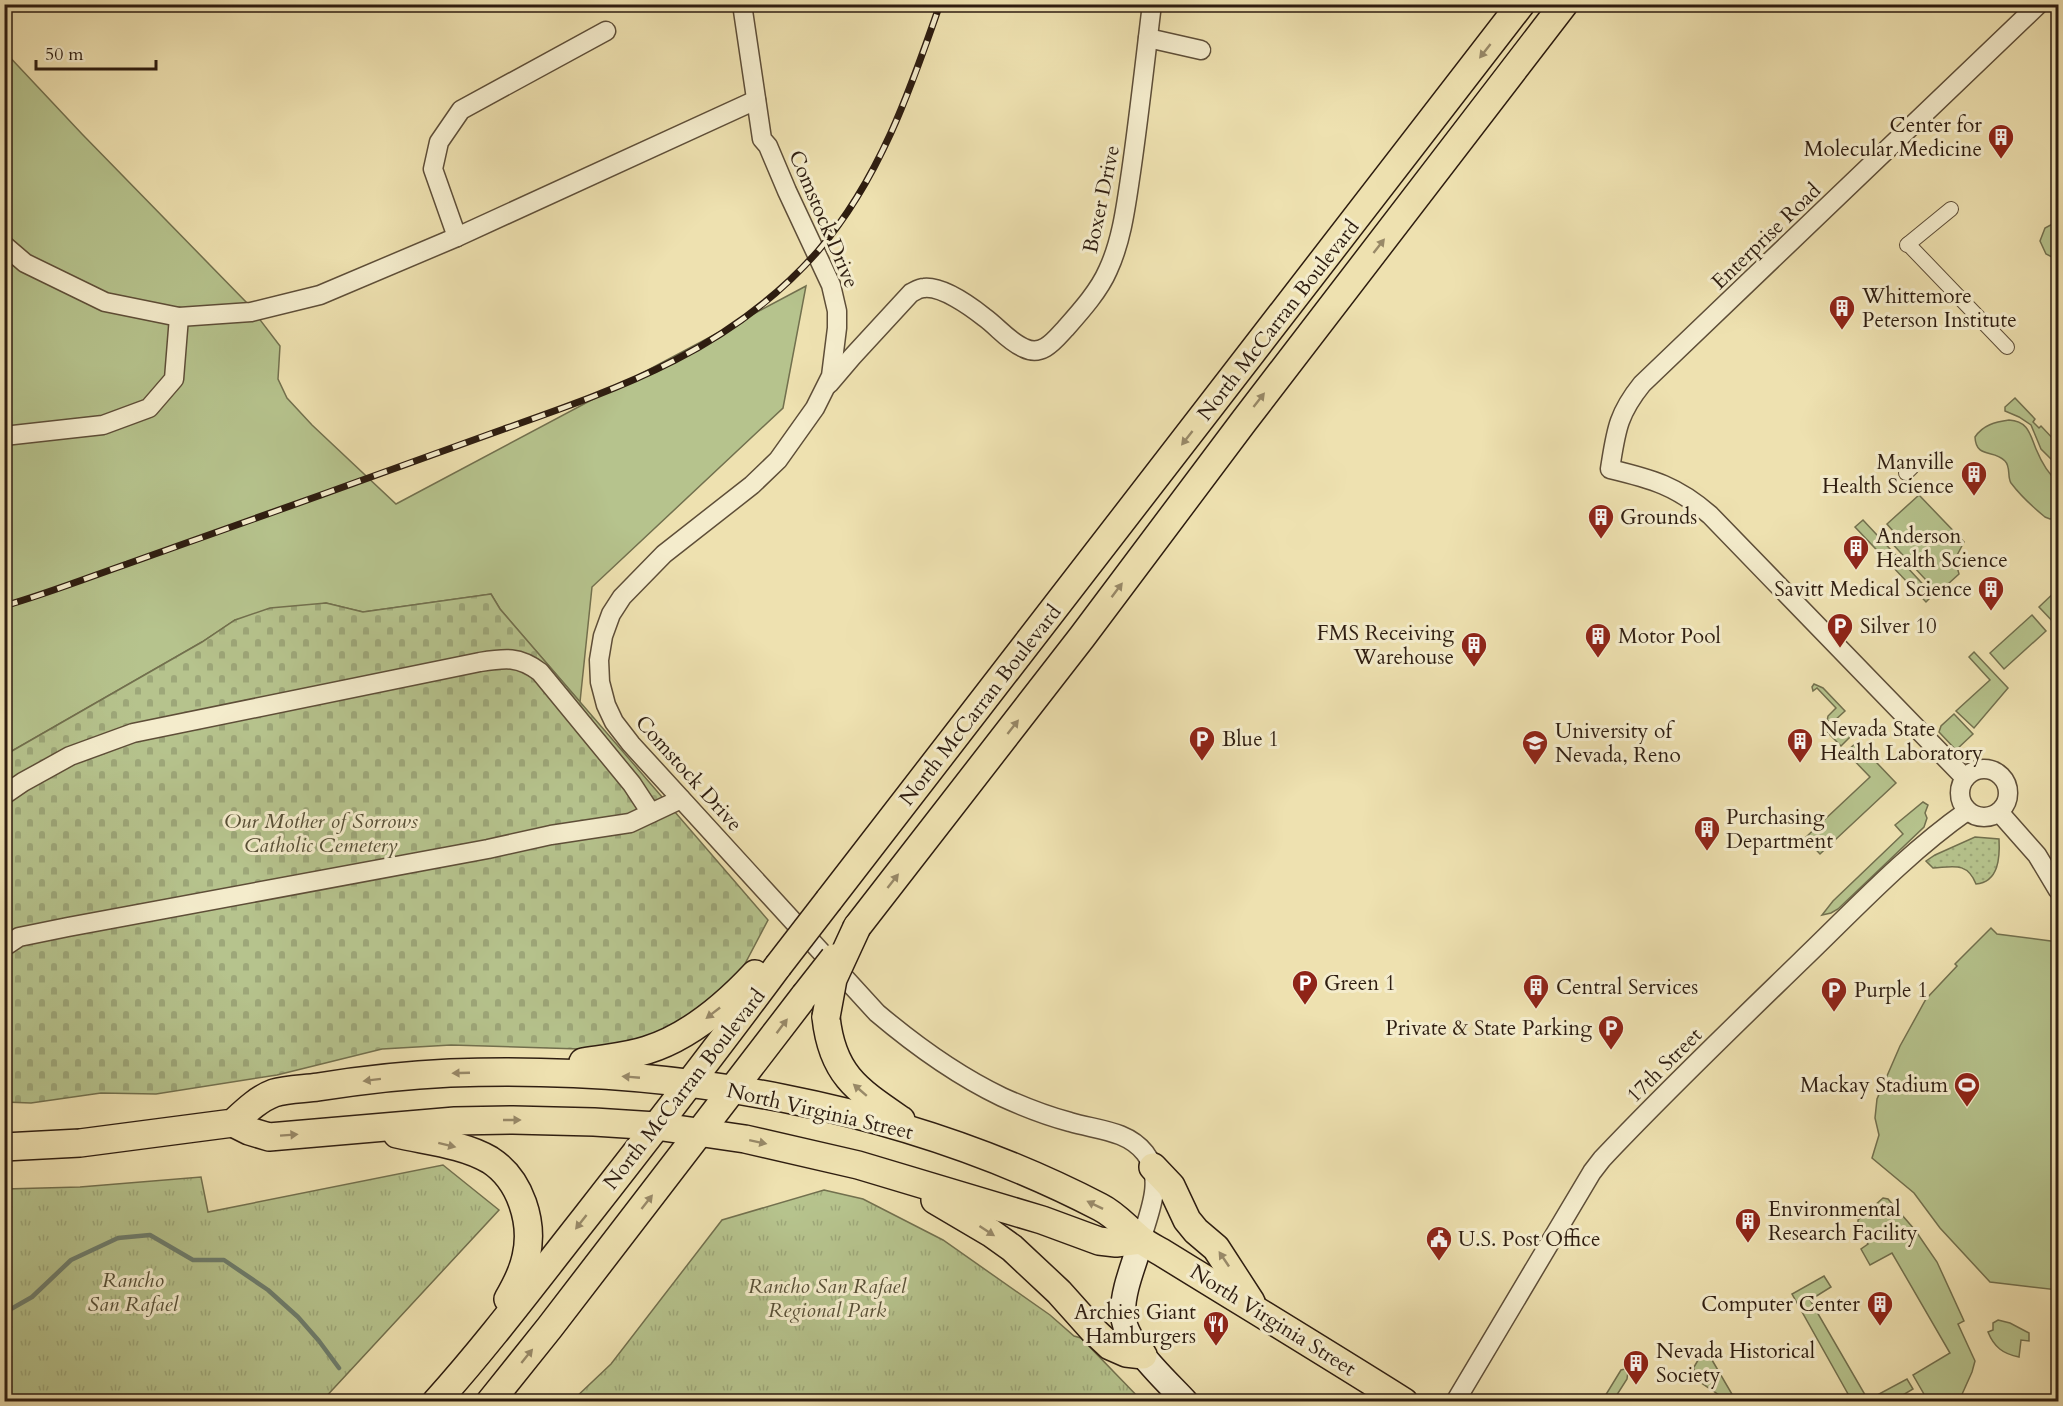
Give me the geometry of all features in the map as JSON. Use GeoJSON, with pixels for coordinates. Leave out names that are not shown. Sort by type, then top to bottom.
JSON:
{"type":"FeatureCollection","features":[{"type":"Feature","properties":{"kind":"main road","name":"North McCarran Boulevard"},"geometry":{"type":"LineString","coordinates":[[436,1401],[467,1366],[689,1084],[774,962],[829,900],[1521,4]]}},
{"type":"Feature","properties":{"kind":"main road","name":"North McCarran Boulevard"},"geometry":{"type":"LineString","coordinates":[[490,1401],[550,1327],[1082,637],[1244,421],[1564,4]]}},
{"type":"Feature","properties":{"kind":"main road"},"geometry":{"type":"LineString","coordinates":[[858,927],[833,979],[826,1017],[833,1051],[841,1068],[853,1084],[925,1136]]}},
{"type":"Feature","properties":{"kind":"main road"},"geometry":{"type":"LineString","coordinates":[[534,1071],[622,1056],[648,1050],[667,1042],[706,1018],[774,962]]}},
{"type":"Feature","properties":{"kind":"main road","name":"North Virginia Street"},"geometry":{"type":"LineString","coordinates":[[1141,1240],[1116,1243],[1100,1241],[1042,1220],[858,1165],[783,1147],[656,1126],[513,1120],[455,1121],[269,1137],[233,1123],[251,1106],[273,1094],[430,1074],[534,1071],[604,1074],[734,1089],[843,1112],[925,1136],[1018,1169],[1100,1207],[1114,1215],[1141,1240],[1404,1401]]}},
{"type":"Feature","properties":{"kind":"main road"},"geometry":{"type":"LineString","coordinates":[[4,1147],[91,1142],[233,1123]]}},
{"type":"Feature","properties":{"kind":"main road"},"geometry":{"type":"LineString","coordinates":[[370,1128],[471,1151],[491,1161],[507,1176],[519,1192],[528,1234],[526,1258],[511,1294],[467,1366]]}},
{"type":"Feature","properties":{"kind":"main road"},"geometry":{"type":"LineString","coordinates":[[1153,1167],[1171,1186],[1187,1220],[1196,1232],[1216,1248],[1255,1308]]}},
{"type":"Feature","properties":{"kind":"main road"},"geometry":{"type":"LineString","coordinates":[[901,1179],[977,1224],[1012,1248],[1059,1292],[1110,1346],[1126,1353],[1143,1355]]}},
{"type":"Feature","properties":{"kind":"main road"},"geometry":{"type":"LineString","coordinates":[[1141,1240],[1124,1298],[1122,1314],[1125,1326],[1143,1355],[1186,1401]]}},
{"type":"Feature","properties":{"kind":"street","name":"Comstock Drive"},"geometry":{"type":"LineString","coordinates":[[742,4],[762,139],[768,146],[787,191],[827,272],[833,292],[837,311],[836,343],[831,376],[810,416],[778,460],[752,485],[664,554],[626,592],[611,614],[603,636],[599,660],[600,682],[606,705],[614,722],[631,744],[877,1013],[912,1043],[973,1083],[1011,1101],[1071,1122],[1119,1134],[1134,1141],[1146,1153],[1153,1167]]}},
{"type":"Feature","properties":{"kind":"street","name":"Boxer Drive"},"geometry":{"type":"LineString","coordinates":[[825,390],[911,293],[922,288],[935,288],[946,293],[984,316],[1013,342],[1026,350],[1048,348],[1095,292],[1108,273],[1116,250],[1138,126],[1152,4]]}},
{"type":"Feature","properties":{"kind":"street","name":"Enterprise Road"},"geometry":{"type":"LineString","coordinates":[[1965,778],[1703,508],[1665,484],[1610,469],[1619,418],[1629,400],[1642,384],[2039,4]]}},
{"type":"Feature","properties":{"kind":"street"},"geometry":{"type":"LineString","coordinates":[[457,237],[434,169],[439,142],[461,110],[606,31]]}},
{"type":"Feature","properties":{"kind":"street"},"geometry":{"type":"LineString","coordinates":[[1148,38],[1201,50]]}},
{"type":"Feature","properties":{"kind":"street"},"geometry":{"type":"LineString","coordinates":[[4,245],[25,263],[105,302],[179,317],[251,312],[320,295],[457,237],[756,99]]}},
{"type":"Feature","properties":{"kind":"street"},"geometry":{"type":"LineString","coordinates":[[1951,209],[1907,245],[2007,347]]}},
{"type":"Feature","properties":{"kind":"street"},"geometry":{"type":"LineString","coordinates":[[4,436],[103,425],[149,408],[174,379],[179,317]]}},
{"type":"Feature","properties":{"kind":"street"},"geometry":{"type":"LineString","coordinates":[[4,795],[70,756],[133,733],[480,662],[515,659],[529,663],[540,672],[632,784],[651,813]]}},
{"type":"Feature","properties":{"kind":"street"},"geometry":{"type":"LineString","coordinates":[[1984,769],[1999,774],[2007,788],[2007,802],[1993,816],[1980,818],[1967,811],[1959,791],[1965,778],[1970,773],[1984,769]]}},
{"type":"Feature","properties":{"kind":"street"},"geometry":{"type":"LineString","coordinates":[[4,947],[19,937],[29,935],[488,849],[550,835],[630,823],[681,799]]}},
{"type":"Feature","properties":{"kind":"street","name":"17th Street"},"geometry":{"type":"LineString","coordinates":[[1455,1401],[1592,1172],[1602,1160],[1742,1018],[1905,861],[1944,827],[1967,811]]}},
{"type":"Feature","properties":{"kind":"street"},"geometry":{"type":"LineString","coordinates":[[1999,812],[2037,855],[2058,890]]}},
{"type":"Feature","properties":{"kind":"street"},"geometry":{"type":"LineString","coordinates":[[1141,1240],[1155,1192],[1153,1167]]}},
{"type":"Feature","properties":{"kind":"green space"},"geometry":{"type":"Polygon","coordinates":[[[4,51],[248,304],[280,346],[278,379],[287,398],[312,425],[396,504],[806,286],[783,408],[592,587],[580,702],[500,609],[491,594],[363,612],[326,603],[235,620],[202,642],[5,755],[4,51]]]}},
{"type":"Feature","properties":{"kind":"green space"},"geometry":{"type":"Polygon","coordinates":[[[2058,221],[2058,260],[2046,254],[2040,241],[2045,228],[2058,221]]]}},
{"type":"Feature","properties":{"kind":"green space"},"geometry":{"type":"Polygon","coordinates":[[[2015,398],[2035,419],[2033,422],[2039,428],[2041,426],[2058,444],[2058,466],[2041,449],[2031,425],[2005,411],[2005,407],[2015,398]]]}},
{"type":"Feature","properties":{"kind":"green space"},"geometry":{"type":"Polygon","coordinates":[[[2009,420],[2020,423],[2027,429],[2043,463],[2058,482],[2058,518],[2050,519],[2036,510],[2011,483],[2005,461],[2001,457],[1982,451],[1976,444],[1975,437],[1986,427],[2009,420]]]}},
{"type":"Feature","properties":{"kind":"green space"},"geometry":{"type":"Polygon","coordinates":[[[1919,495],[1964,542],[1955,559],[1959,574],[1938,593],[1887,538],[1893,531],[1887,524],[1919,495]]]}},
{"type":"Feature","properties":{"kind":"green space"},"geometry":{"type":"Polygon","coordinates":[[[1863,520],[1933,595],[1926,602],[1855,527],[1863,520]]]}},
{"type":"Feature","properties":{"kind":"green space"},"geometry":{"type":"Polygon","coordinates":[[[2058,589],[2058,627],[2039,607],[2058,589]]]}},
{"type":"Feature","properties":{"kind":"green space","name":"Our Mother of Sorrows Catholic Cemetery"},"geometry":{"type":"Polygon","coordinates":[[[491,594],[500,609],[768,920],[738,977],[717,999],[659,1033],[615,1048],[451,1045],[382,1049],[277,1075],[156,1094],[101,1093],[31,1103],[5,1102],[5,755],[202,642],[235,620],[270,608],[326,603],[363,612],[491,594]]]}},
{"type":"Feature","properties":{"kind":"green space"},"geometry":{"type":"Polygon","coordinates":[[[2032,615],[2046,631],[2004,669],[1990,653],[2032,615]]]}},
{"type":"Feature","properties":{"kind":"green space"},"geometry":{"type":"Polygon","coordinates":[[[1974,652],[2008,688],[1974,728],[1956,711],[1990,680],[1969,657],[1974,652]]]}},
{"type":"Feature","properties":{"kind":"green space"},"geometry":{"type":"Polygon","coordinates":[[[1814,684],[1823,688],[1845,711],[1834,721],[1827,721],[1828,716],[1836,708],[1817,688],[1813,691],[1814,684]]]}},
{"type":"Feature","properties":{"kind":"green space"},"geometry":{"type":"Polygon","coordinates":[[[1954,714],[1973,734],[1956,750],[1939,732],[1941,726],[1954,714]]]}},
{"type":"Feature","properties":{"kind":"green space"},"geometry":{"type":"Polygon","coordinates":[[[1830,727],[1834,731],[1854,733],[1841,746],[1827,732],[1830,727]]]}},
{"type":"Feature","properties":{"kind":"green space"},"geometry":{"type":"Polygon","coordinates":[[[1857,742],[1896,783],[1820,854],[1805,838],[1870,777],[1846,752],[1857,742]]]}},
{"type":"Feature","properties":{"kind":"green space"},"geometry":{"type":"Polygon","coordinates":[[[1923,802],[1928,805],[1924,827],[1838,909],[1822,915],[1833,901],[1903,834],[1895,825],[1923,802]]]}},
{"type":"Feature","properties":{"kind":"green space"},"geometry":{"type":"Polygon","coordinates":[[[1975,837],[1999,839],[1997,868],[1994,874],[1984,882],[1976,884],[1968,872],[1958,867],[1933,868],[1926,861],[1935,855],[1975,837]]]}},
{"type":"Feature","properties":{"kind":"green space","name":"Mackay Stadium"},"geometry":{"type":"Polygon","coordinates":[[[1991,928],[1997,934],[2058,942],[2058,1290],[1990,1282],[1940,1228],[1914,1193],[1872,1158],[1879,1135],[1875,1118],[1877,1099],[1900,1046],[1926,999],[1957,966],[1955,964],[1991,928]]]}},
{"type":"Feature","properties":{"kind":"green space","name":"Rancho San Rafael"},"geometry":{"type":"Polygon","coordinates":[[[443,1165],[499,1210],[322,1401],[5,1401],[5,1189],[80,1187],[201,1177],[208,1212],[443,1165]]]}},
{"type":"Feature","properties":{"kind":"green space","name":"Rancho San Rafael Regional Park"},"geometry":{"type":"Polygon","coordinates":[[[824,1190],[863,1199],[943,1240],[1050,1315],[1074,1336],[1081,1338],[1142,1401],[572,1401],[611,1364],[722,1220],[824,1190]]]}},
{"type":"Feature","properties":{"kind":"green space"},"geometry":{"type":"Polygon","coordinates":[[[1883,1198],[1888,1199],[1915,1230],[1937,1262],[1964,1321],[1958,1324],[1975,1361],[1959,1401],[1928,1401],[1913,1375],[1950,1353],[1892,1253],[1870,1265],[1861,1249],[1868,1244],[1858,1227],[1858,1220],[1883,1198]]]}},
{"type":"Feature","properties":{"kind":"green space"},"geometry":{"type":"Polygon","coordinates":[[[1824,1276],[1831,1287],[1810,1300],[1868,1400],[1907,1379],[1913,1389],[1893,1401],[1852,1401],[1792,1294],[1824,1276]]]}},
{"type":"Feature","properties":{"kind":"green space"},"geometry":{"type":"Polygon","coordinates":[[[1998,1320],[2010,1323],[2029,1333],[2029,1341],[2021,1340],[2019,1357],[2000,1349],[1990,1337],[1988,1332],[1993,1330],[1993,1323],[1998,1320]]]}},
{"type":"Feature","properties":{"kind":"green space"},"geometry":{"type":"Polygon","coordinates":[[[1705,1348],[1736,1401],[1720,1401],[1722,1397],[1694,1378],[1694,1367],[1705,1348]]]}},
{"type":"Feature","properties":{"kind":"green space"},"geometry":{"type":"Polygon","coordinates":[[[1621,1370],[1628,1371],[1627,1379],[1613,1401],[1602,1401],[1621,1370]]]}},
{"type":"Feature","properties":{"kind":"waterway"},"geometry":{"type":"LineString","coordinates":[[4,1313],[32,1297],[71,1260],[118,1238],[150,1235],[193,1260],[224,1260],[268,1290],[298,1317],[339,1368]]}},
{"type":"Feature","properties":{"kind":"railway"},"geometry":{"type":"LineString","coordinates":[[4,606],[66,586],[591,397],[673,361],[712,339],[749,314],[785,285],[840,224],[859,195],[891,134],[940,4]]}},
{"type":"Feature","properties":{"kind":"place","name":"Center for Molecular Medicine"},"geometry":{"type":"Point","coordinates":[2001,160]}},
{"type":"Feature","properties":{"kind":"place","name":"Whittemore Peterson Institute"},"geometry":{"type":"Point","coordinates":[1842,331]}},
{"type":"Feature","properties":{"kind":"place","name":"Manville Health Science"},"geometry":{"type":"Point","coordinates":[1974,497]}},
{"type":"Feature","properties":{"kind":"place","name":"Grounds"},"geometry":{"type":"Point","coordinates":[1601,540]}},
{"type":"Feature","properties":{"kind":"place","name":"Anderson Health Science"},"geometry":{"type":"Point","coordinates":[1856,571]}},
{"type":"Feature","properties":{"kind":"place","name":"Savitt Medical Science"},"geometry":{"type":"Point","coordinates":[1991,612]}},
{"type":"Feature","properties":{"kind":"place","name":"Silver 10"},"geometry":{"type":"Point","coordinates":[1840,649]}},
{"type":"Feature","properties":{"kind":"place","name":"Motor Pool"},"geometry":{"type":"Point","coordinates":[1598,659]}},
{"type":"Feature","properties":{"kind":"place","name":"FMS Receiving Warehouse"},"geometry":{"type":"Point","coordinates":[1474,668]}},
{"type":"Feature","properties":{"kind":"place","name":"Blue 1"},"geometry":{"type":"Point","coordinates":[1202,762]}},
{"type":"Feature","properties":{"kind":"place","name":"Nevada State Health Laboratory"},"geometry":{"type":"Point","coordinates":[1800,764]}},
{"type":"Feature","properties":{"kind":"place","name":"University of Nevada, Reno"},"geometry":{"type":"Point","coordinates":[1535,766]}},
{"type":"Feature","properties":{"kind":"place","name":"Purchasing Department"},"geometry":{"type":"Point","coordinates":[1707,852]}},
{"type":"Feature","properties":{"kind":"place","name":"Green 1"},"geometry":{"type":"Point","coordinates":[1305,1006]}},
{"type":"Feature","properties":{"kind":"place","name":"Central Services"},"geometry":{"type":"Point","coordinates":[1536,1010]}},
{"type":"Feature","properties":{"kind":"place","name":"Purple 1"},"geometry":{"type":"Point","coordinates":[1834,1013]}},
{"type":"Feature","properties":{"kind":"place","name":"Private & State Parking"},"geometry":{"type":"Point","coordinates":[1611,1051]}},
{"type":"Feature","properties":{"kind":"place","name":"Mackay Stadium"},"geometry":{"type":"Point","coordinates":[1967,1108]}},
{"type":"Feature","properties":{"kind":"place","name":"Environmental Research Facility"},"geometry":{"type":"Point","coordinates":[1748,1244]}},
{"type":"Feature","properties":{"kind":"place","name":"U.S. Post Office"},"geometry":{"type":"Point","coordinates":[1439,1262]}},
{"type":"Feature","properties":{"kind":"place","name":"Computer Center"},"geometry":{"type":"Point","coordinates":[1880,1327]}},
{"type":"Feature","properties":{"kind":"place","name":"Archies Giant Hamburgers"},"geometry":{"type":"Point","coordinates":[1216,1347]}},
{"type":"Feature","properties":{"kind":"place","name":"Nevada Historical Society"},"geometry":{"type":"Point","coordinates":[1636,1386]}}]}
